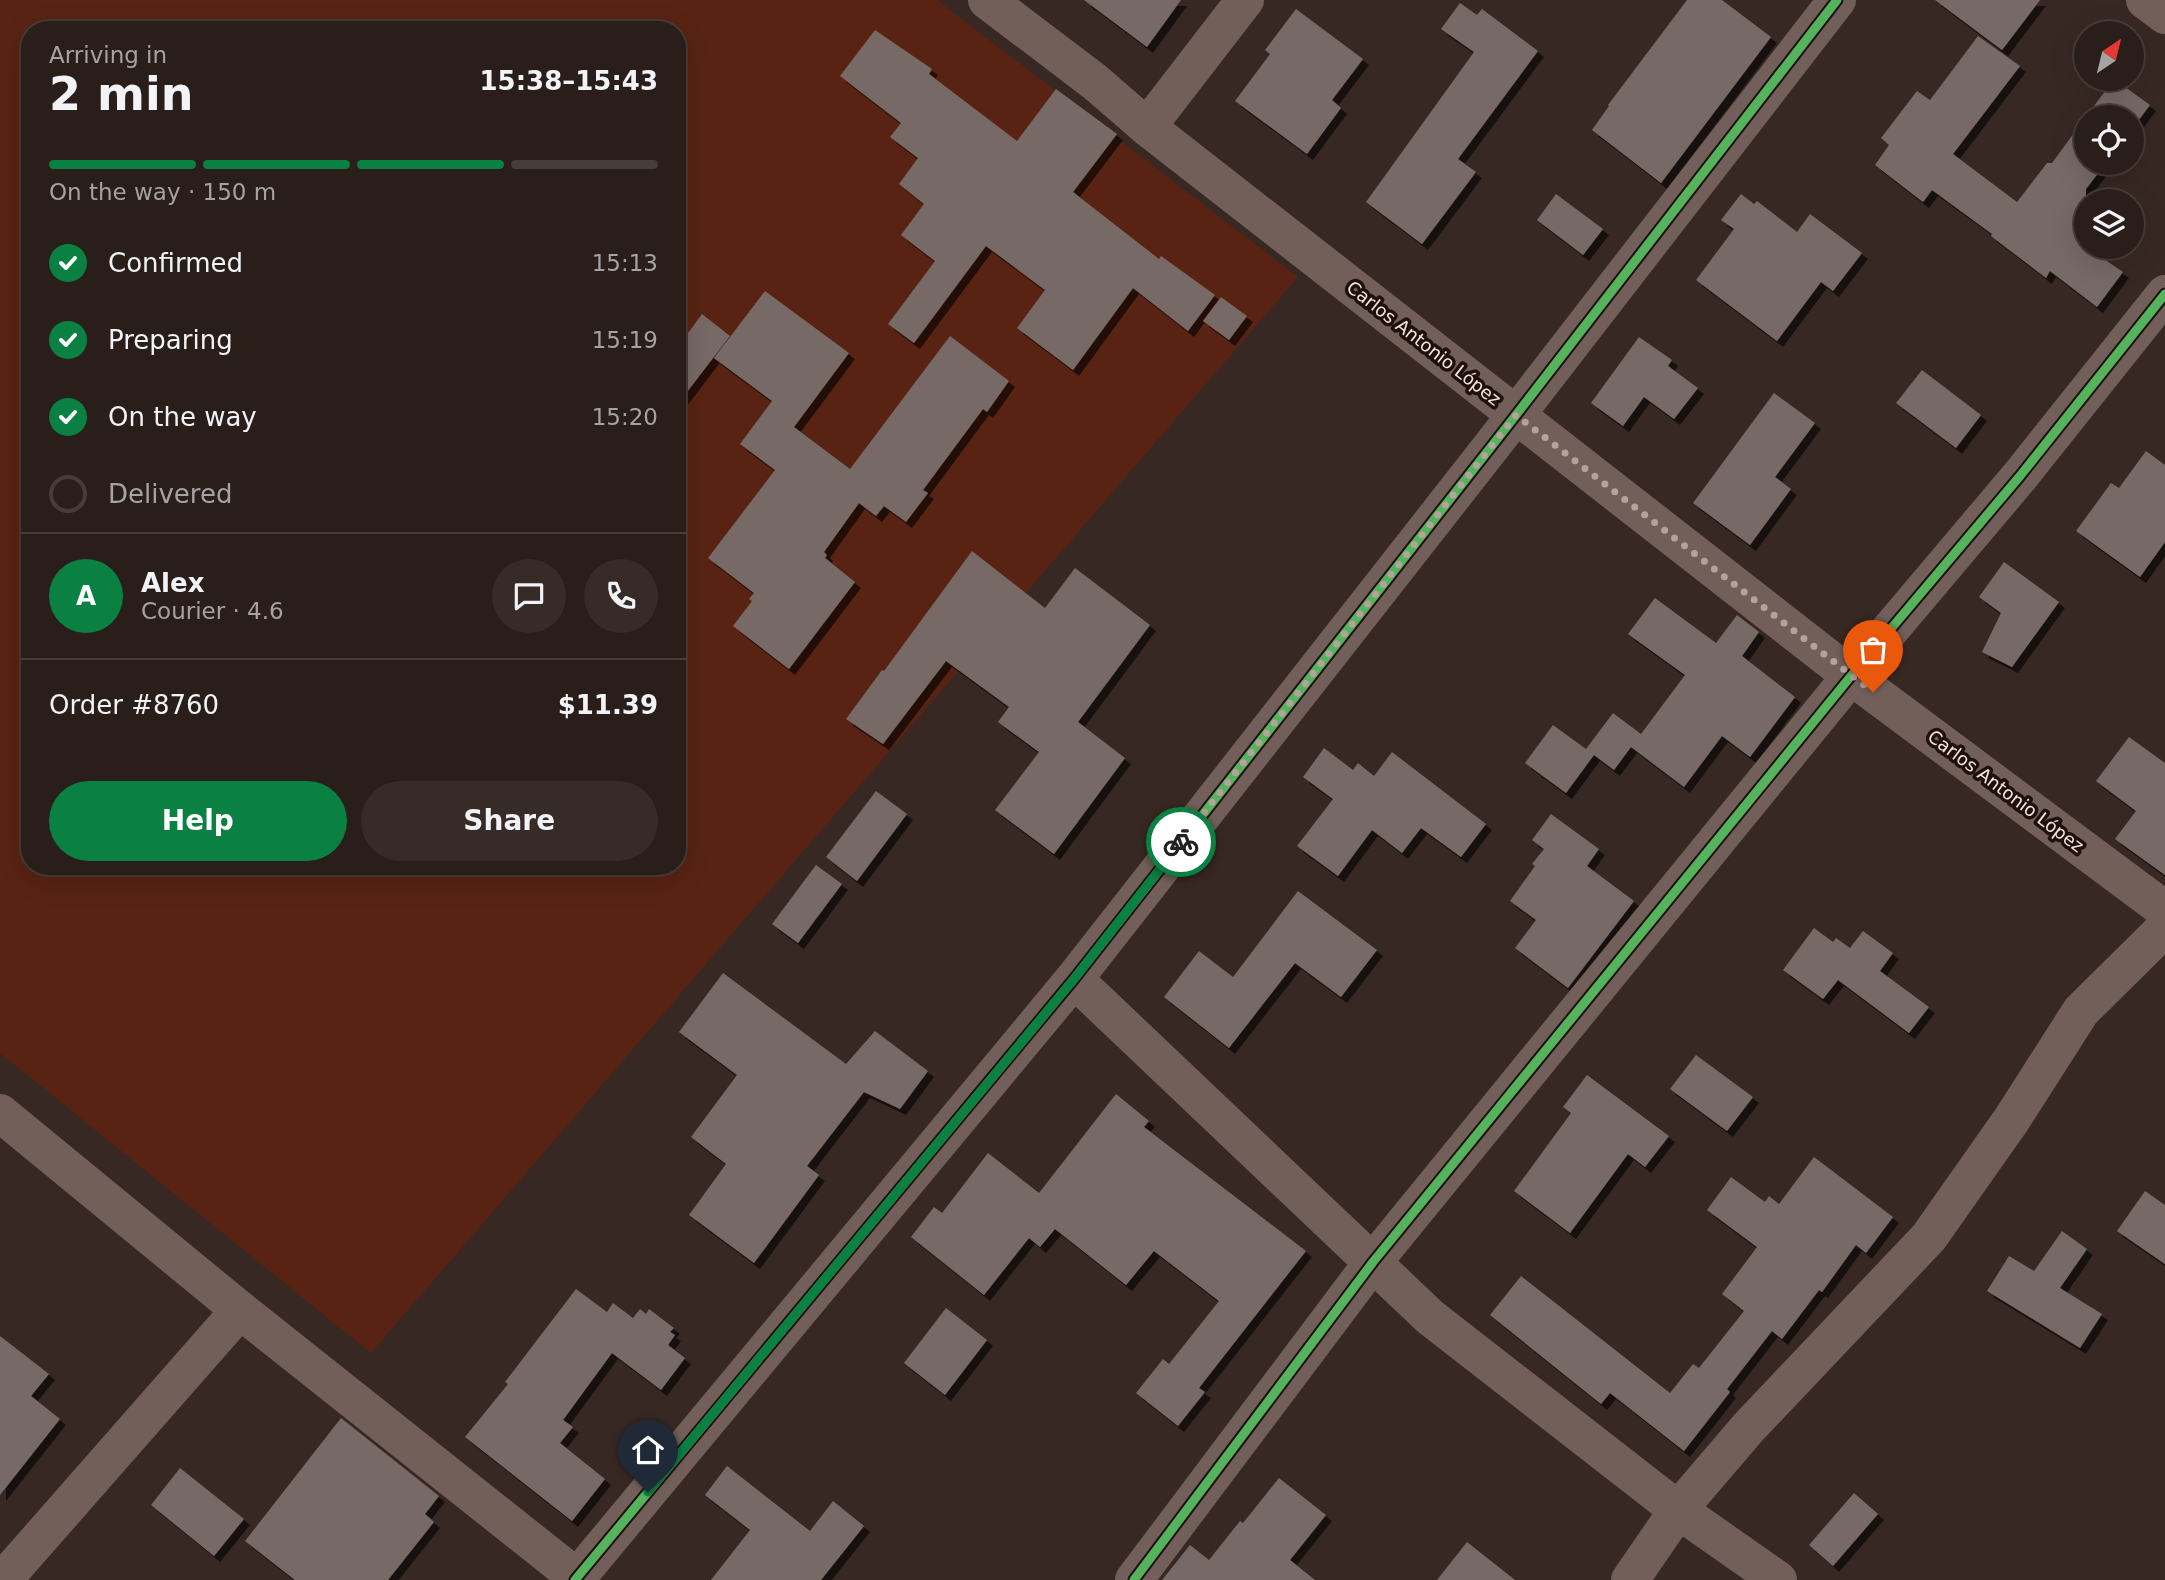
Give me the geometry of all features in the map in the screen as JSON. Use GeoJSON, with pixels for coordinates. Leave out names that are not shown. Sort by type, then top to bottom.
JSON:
{"type":"FeatureCollection","features":[{"type":"Feature","properties":{"kind":"street","name":"Carlos Antonio López"},"geometry":{"type":"LineString","coordinates":[[987,0],[1851,676],[2165,910]]}},
{"type":"Feature","properties":{"kind":"street"},"geometry":{"type":"LineString","coordinates":[[1147,127],[1245,0]]}},
{"type":"Feature","properties":{"kind":"street"},"geometry":{"type":"LineString","coordinates":[[0,1113],[240,1310],[578,1579],[1074,979],[1837,0]]}},
{"type":"Feature","properties":{"kind":"street"},"geometry":{"type":"LineString","coordinates":[[2145,0],[2165,15]]}},
{"type":"Feature","properties":{"kind":"street"},"geometry":{"type":"LineString","coordinates":[[1134,1580],[1373,1262],[1851,676],[2020,476],[2165,294]]}},
{"type":"Feature","properties":{"kind":"street"},"geometry":{"type":"LineString","coordinates":[[1630,1580],[1678,1510],[1748,1428],[1928,1237],[2012,1119],[2081,1012],[2165,928]]}},
{"type":"Feature","properties":{"kind":"street"},"geometry":{"type":"LineString","coordinates":[[1074,979],[1430,1317],[1678,1510],[1779,1580]]}},
{"type":"Feature","properties":{"kind":"street"},"geometry":{"type":"LineString","coordinates":[[3,1580],[240,1310]]}},
{"type":"Feature","properties":{"kind":"shaded area"},"geometry":{"type":"Polygon","coordinates":[[[0,0],[937,0],[1298,277],[371,1353],[0,1053],[0,0]]]}},
{"type":"Feature","properties":{"kind":"building"},"geometry":{"type":"Polygon","coordinates":[[[1084,0],[1181,0],[1147,47],[1084,0]]]}},
{"type":"Feature","properties":{"kind":"building"},"geometry":{"type":"Polygon","coordinates":[[[1687,0],[1722,0],[1771,37],[1661,183],[1592,130],[1687,0]]]}},
{"type":"Feature","properties":{"kind":"building"},"geometry":{"type":"Polygon","coordinates":[[[1935,0],[2040,0],[2002,50],[1935,0]]]}},
{"type":"Feature","properties":{"kind":"building"},"geometry":{"type":"Polygon","coordinates":[[[1460,3],[1477,15],[1482,9],[1538,51],[1458,159],[1476,172],[1422,244],[1366,202],[1474,52],[1441,29],[1460,3]]]}},
{"type":"Feature","properties":{"kind":"building"},"geometry":{"type":"Polygon","coordinates":[[[1296,9],[1363,59],[1332,100],[1341,108],[1307,154],[1235,101],[1270,54],[1265,50],[1296,9]]]}},
{"type":"Feature","properties":{"kind":"building"},"geometry":{"type":"Polygon","coordinates":[[[875,30],[932,69],[929,74],[1017,141],[1056,89],[1117,134],[1073,192],[1159,259],[1161,256],[1215,295],[1188,331],[1133,288],[1073,370],[1017,328],[1045,290],[986,246],[914,343],[888,324],[935,261],[901,235],[924,204],[899,184],[918,158],[890,137],[901,123],[840,76],[875,30]]]}},
{"type":"Feature","properties":{"kind":"building"},"geometry":{"type":"Polygon","coordinates":[[[1978,36],[2020,66],[1953,154],[2017,202],[2074,133],[2074,175],[2097,175],[2086,189],[2074,189],[2074,259],[2104,259],[2123,272],[2097,307],[2050,271],[2046,278],[1932,190],[1923,202],[1875,165],[1889,145],[1881,138],[1917,91],[1930,100],[1978,36]]]}},
{"type":"Feature","properties":{"kind":"building"},"geometry":{"type":"Polygon","coordinates":[[[2105,91],[2131,91],[2150,105],[2144,113],[2144,105],[2095,105],[2105,91]]]}},
{"type":"Feature","properties":{"kind":"building"},"geometry":{"type":"Polygon","coordinates":[[[1556,194],[1603,229],[1583,255],[1537,220],[1556,194]]]}},
{"type":"Feature","properties":{"kind":"building"},"geometry":{"type":"Polygon","coordinates":[[[1741,194],[1754,204],[1757,201],[1797,232],[1810,214],[1862,253],[1833,291],[1821,282],[1777,341],[1696,280],[1734,229],[1721,220],[1741,194]]]}},
{"type":"Feature","properties":{"kind":"building"},"geometry":{"type":"Polygon","coordinates":[[[765,291],[849,353],[794,427],[850,469],[950,336],[1009,381],[987,412],[983,409],[923,490],[928,493],[906,522],[884,506],[876,516],[859,503],[824,552],[827,555],[825,558],[855,582],[789,669],[733,626],[752,601],[749,599],[754,593],[708,558],[775,470],[740,444],[772,401],[714,358],[765,291]]]}},
{"type":"Feature","properties":{"kind":"building"},"geometry":{"type":"Polygon","coordinates":[[[1221,297],[1247,316],[1229,340],[1203,321],[1221,297]]]}},
{"type":"Feature","properties":{"kind":"building"},"geometry":{"type":"Polygon","coordinates":[[[702,314],[730,336],[686,393],[686,336],[702,314]]]}},
{"type":"Feature","properties":{"kind":"building"},"geometry":{"type":"Polygon","coordinates":[[[1639,337],[1672,360],[1668,366],[1698,388],[1674,419],[1644,397],[1623,426],[1591,403],[1639,337]]]}},
{"type":"Feature","properties":{"kind":"building"},"geometry":{"type":"Polygon","coordinates":[[[1922,370],[1981,415],[1956,448],[1896,403],[1922,370]]]}},
{"type":"Feature","properties":{"kind":"building"},"geometry":{"type":"Polygon","coordinates":[[[1774,393],[1815,423],[1775,477],[1791,489],[1750,545],[1693,503],[1774,393]]]}},
{"type":"Feature","properties":{"kind":"building"},"geometry":{"type":"Polygon","coordinates":[[[2146,451],[2165,465],[2165,542],[2140,577],[2076,531],[2111,483],[2119,488],[2146,451]]]}},
{"type":"Feature","properties":{"kind":"building"},"geometry":{"type":"Polygon","coordinates":[[[972,551],[1045,608],[1075,568],[1150,625],[1078,722],[1125,758],[1054,854],[995,810],[1039,752],[998,722],[1009,707],[946,661],[883,744],[846,719],[972,551]]]}},
{"type":"Feature","properties":{"kind":"building"},"geometry":{"type":"Polygon","coordinates":[[[2004,562],[2059,602],[2012,667],[1982,652],[2001,613],[1979,597],[2004,562]]]}},
{"type":"Feature","properties":{"kind":"building"},"geometry":{"type":"Polygon","coordinates":[[[1655,598],[1716,643],[1737,615],[1759,632],[1742,656],[1795,697],[1750,757],[1722,736],[1684,787],[1631,747],[1614,770],[1594,755],[1566,793],[1525,763],[1553,725],[1586,749],[1613,713],[1641,734],[1685,675],[1628,634],[1655,598]]]}},
{"type":"Feature","properties":{"kind":"building"},"geometry":{"type":"Polygon","coordinates":[[[2129,737],[2165,763],[2165,875],[2115,839],[2136,811],[2096,781],[2129,737]]]}},
{"type":"Feature","properties":{"kind":"building"},"geometry":{"type":"Polygon","coordinates":[[[1324,748],[1353,770],[1358,763],[1374,776],[1392,752],[1486,824],[1461,857],[1421,828],[1402,853],[1372,830],[1338,876],[1297,846],[1333,799],[1303,777],[1324,748]]]}},
{"type":"Feature","properties":{"kind":"building"},"geometry":{"type":"Polygon","coordinates":[[[876,791],[907,814],[857,881],[826,857],[876,791]]]}},
{"type":"Feature","properties":{"kind":"building"},"geometry":{"type":"Polygon","coordinates":[[[1551,814],[1599,849],[1587,866],[1634,901],[1568,988],[1515,948],[1536,920],[1510,901],[1544,849],[1532,840],[1551,814]]]}},
{"type":"Feature","properties":{"kind":"building"},"geometry":{"type":"Polygon","coordinates":[[[816,865],[842,884],[798,943],[772,924],[816,865]]]}},
{"type":"Feature","properties":{"kind":"building"},"geometry":{"type":"Polygon","coordinates":[[[1298,891],[1377,950],[1341,997],[1295,963],[1229,1048],[1164,997],[1199,951],[1233,977],[1298,891]]]}},
{"type":"Feature","properties":{"kind":"building"},"geometry":{"type":"Polygon","coordinates":[[[1814,928],[1833,942],[1836,938],[1850,948],[1863,931],[1893,953],[1880,971],[1929,1007],[1909,1033],[1838,980],[1823,999],[1783,970],[1814,928]]]}},
{"type":"Feature","properties":{"kind":"building"},"geometry":{"type":"Polygon","coordinates":[[[723,973],[846,1064],[875,1031],[928,1071],[900,1109],[864,1092],[807,1166],[819,1175],[754,1263],[689,1215],[726,1164],[691,1137],[737,1075],[679,1032],[723,973]]]}},
{"type":"Feature","properties":{"kind":"building"},"geometry":{"type":"Polygon","coordinates":[[[1696,1055],[1753,1097],[1727,1131],[1670,1089],[1696,1055]]]}},
{"type":"Feature","properties":{"kind":"building"},"geometry":{"type":"Polygon","coordinates":[[[1587,1075],[1669,1136],[1645,1167],[1628,1154],[1570,1233],[1514,1191],[1571,1113],[1563,1107],[1587,1075]]]}},
{"type":"Feature","properties":{"kind":"building"},"geometry":{"type":"Polygon","coordinates":[[[1116,1094],[1149,1121],[1144,1127],[1306,1251],[1199,1388],[1205,1392],[1178,1426],[1136,1393],[1163,1359],[1169,1364],[1219,1301],[1154,1251],[1126,1285],[1055,1229],[1040,1247],[1029,1238],[984,1295],[911,1237],[934,1207],[942,1213],[988,1153],[1039,1193],[1116,1094]]]}},
{"type":"Feature","properties":{"kind":"building"},"geometry":{"type":"Polygon","coordinates":[[[1814,1157],[1893,1217],[1866,1253],[1856,1245],[1822,1292],[1819,1290],[1782,1339],[1772,1331],[1727,1389],[1730,1392],[1684,1451],[1610,1393],[1601,1404],[1490,1315],[1521,1276],[1670,1393],[1693,1364],[1699,1368],[1744,1311],[1722,1294],[1757,1247],[1707,1210],[1731,1177],[1765,1202],[1769,1196],[1779,1204],[1814,1157]]]}},
{"type":"Feature","properties":{"kind":"building"},"geometry":{"type":"Polygon","coordinates":[[[2145,1191],[2165,1205],[2165,1264],[2117,1231],[2145,1191]]]}},
{"type":"Feature","properties":{"kind":"building"},"geometry":{"type":"Polygon","coordinates":[[[2062,1231],[2087,1249],[2060,1288],[2102,1314],[2080,1348],[1987,1291],[2009,1256],[2034,1271],[2062,1231]]]}},
{"type":"Feature","properties":{"kind":"building"},"geometry":{"type":"Polygon","coordinates":[[[576,1289],[607,1312],[613,1303],[633,1318],[640,1309],[646,1314],[649,1309],[674,1328],[670,1332],[675,1335],[668,1345],[685,1358],[661,1390],[612,1353],[563,1420],[573,1427],[560,1443],[605,1479],[572,1521],[465,1437],[508,1384],[505,1382],[576,1289]]]}},
{"type":"Feature","properties":{"kind":"building"},"geometry":{"type":"Polygon","coordinates":[[[946,1308],[987,1340],[945,1395],[904,1363],[946,1308]]]}},
{"type":"Feature","properties":{"kind":"building"},"geometry":{"type":"Polygon","coordinates":[[[0,1336],[49,1374],[31,1396],[60,1419],[0,1495],[0,1336]]]}},
{"type":"Feature","properties":{"kind":"building"},"geometry":{"type":"Polygon","coordinates":[[[341,1418],[439,1496],[425,1514],[434,1522],[388,1580],[295,1580],[245,1541],[341,1418]]]}},
{"type":"Feature","properties":{"kind":"building"},"geometry":{"type":"Polygon","coordinates":[[[727,1466],[810,1531],[833,1501],[864,1526],[821,1580],[711,1580],[750,1530],[705,1495],[727,1466]]]}},
{"type":"Feature","properties":{"kind":"building"},"geometry":{"type":"Polygon","coordinates":[[[180,1468],[244,1519],[214,1556],[151,1505],[180,1468]]]}},
{"type":"Feature","properties":{"kind":"building"},"geometry":{"type":"Polygon","coordinates":[[[1279,1478],[1326,1515],[1290,1560],[1315,1580],[1162,1580],[1190,1545],[1209,1560],[1279,1478]]]}},
{"type":"Feature","properties":{"kind":"building"},"geometry":{"type":"Polygon","coordinates":[[[1854,1493],[1878,1514],[1833,1566],[1809,1545],[1854,1493]]]}},
{"type":"Feature","properties":{"kind":"building"},"geometry":{"type":"Polygon","coordinates":[[[1467,1542],[1515,1580],[1437,1580],[1467,1542]]]}},
{"type":"Feature","properties":{"kind":"cycle path"},"geometry":{"type":"LineString","coordinates":[[575,1580],[1074,979],[1837,0]]}},
{"type":"Feature","properties":{"kind":"cycle path"},"geometry":{"type":"LineString","coordinates":[[1134,1580],[1373,1262],[1851,676],[2020,476],[2165,294]]}},
{"type":"Feature","properties":{"kind":"way so far"},"geometry":{"type":"LineString","coordinates":[[1181,842],[1516,415],[1873,692]]}},
{"type":"Feature","properties":{"kind":"route"},"geometry":{"type":"LineString","coordinates":[[648,1492],[1074,979],[1181,842]]}}]}
